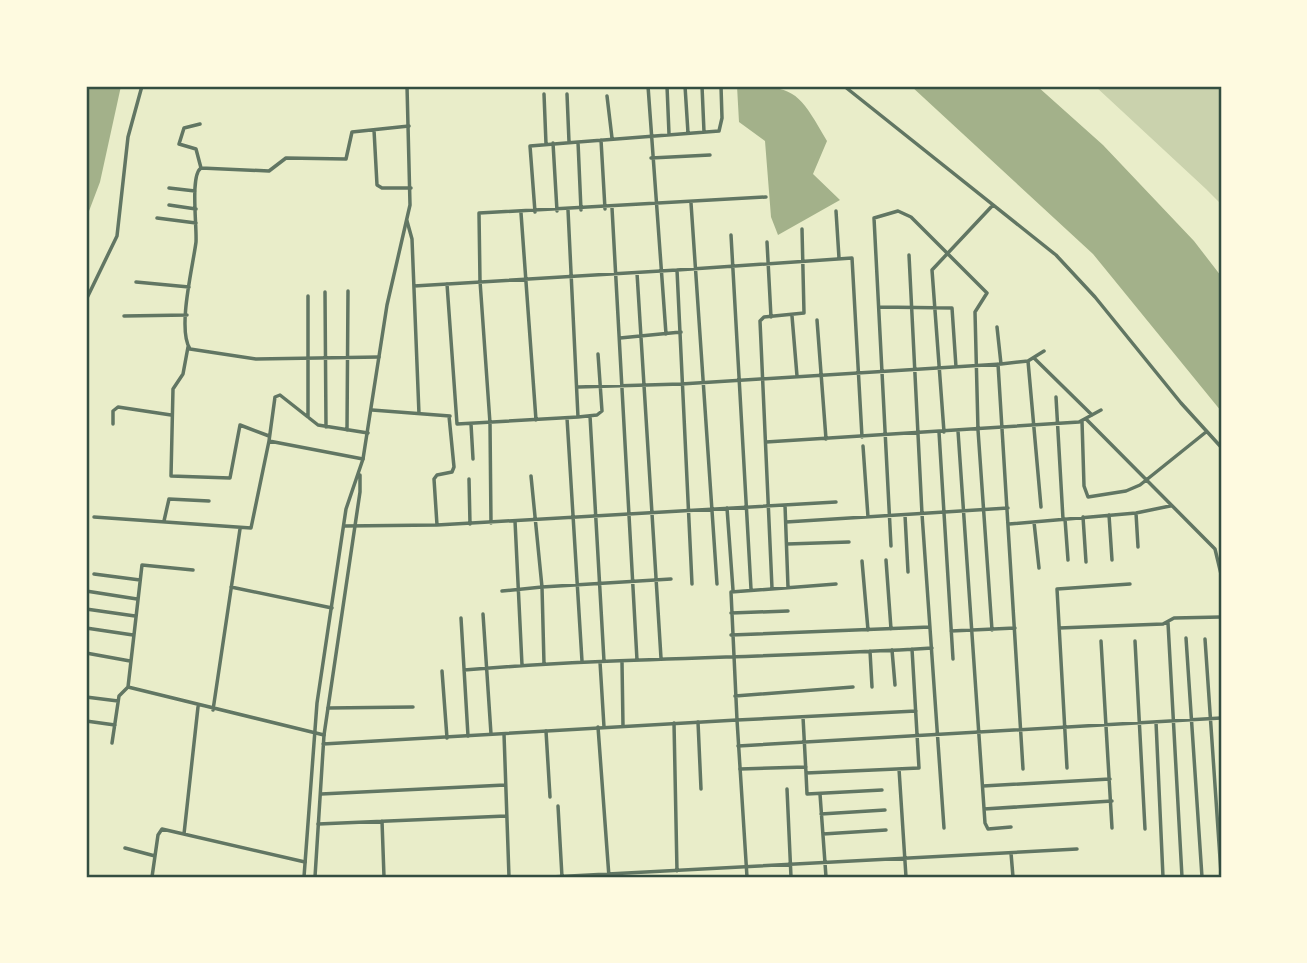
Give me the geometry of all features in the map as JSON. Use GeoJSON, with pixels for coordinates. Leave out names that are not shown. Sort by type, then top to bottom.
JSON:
{"type":"FeatureCollection","features":[{"type":"Feature","properties":{"kind":"street"},"geometry":{"type":"LineString","coordinates":[[86,300],[117,236],[128,137],[142,86]]}},
{"type":"Feature","properties":{"kind":"street"},"geometry":{"type":"LineString","coordinates":[[304,877],[315,734],[344,526],[352,488],[363,459],[390,287],[407,219],[411,188],[407,86]]}},
{"type":"Feature","properties":{"kind":"street"},"geometry":{"type":"LineString","coordinates":[[648,86],[649,136],[666,334]]}},
{"type":"Feature","properties":{"kind":"street"},"geometry":{"type":"LineString","coordinates":[[667,86],[669,134]]}},
{"type":"Feature","properties":{"kind":"street"},"geometry":{"type":"LineString","coordinates":[[685,86],[688,133]]}},
{"type":"Feature","properties":{"kind":"street"},"geometry":{"type":"LineString","coordinates":[[702,86],[705,132]]}},
{"type":"Feature","properties":{"kind":"street"},"geometry":{"type":"LineString","coordinates":[[534,212],[531,145],[721,129],[721,86]]}},
{"type":"Feature","properties":{"kind":"street"},"geometry":{"type":"LineString","coordinates":[[844,86],[1039,240],[1078,278],[1221,447]]}},
{"type":"Feature","properties":{"kind":"street"},"geometry":{"type":"LineString","coordinates":[[544,94],[546,144]]}},
{"type":"Feature","properties":{"kind":"street"},"geometry":{"type":"LineString","coordinates":[[567,94],[569,142]]}},
{"type":"Feature","properties":{"kind":"street"},"geometry":{"type":"LineString","coordinates":[[607,96],[611,138]]}},
{"type":"Feature","properties":{"kind":"street"},"geometry":{"type":"LineString","coordinates":[[200,124],[184,128],[179,144],[196,149],[201,168]]}},
{"type":"Feature","properties":{"kind":"street"},"geometry":{"type":"LineString","coordinates":[[363,459],[269,438],[240,425],[230,478],[175,477],[169,470],[174,385],[181,378],[188,347],[187,315],[196,223],[196,171],[201,168],[270,171],[286,158],[346,159],[352,132],[409,126]]}},
{"type":"Feature","properties":{"kind":"street"},"geometry":{"type":"LineString","coordinates":[[374,130],[377,184],[383,188],[411,188]]}},
{"type":"Feature","properties":{"kind":"street"},"geometry":{"type":"LineString","coordinates":[[601,139],[605,209]]}},
{"type":"Feature","properties":{"kind":"street"},"geometry":{"type":"LineString","coordinates":[[578,142],[581,210]]}},
{"type":"Feature","properties":{"kind":"street"},"geometry":{"type":"LineString","coordinates":[[553,144],[558,211]]}},
{"type":"Feature","properties":{"kind":"street"},"geometry":{"type":"LineString","coordinates":[[651,158],[710,155]]}},
{"type":"Feature","properties":{"kind":"street"},"geometry":{"type":"LineString","coordinates":[[169,188],[195,191]]}},
{"type":"Feature","properties":{"kind":"street"},"geometry":{"type":"LineString","coordinates":[[491,523],[490,423],[478,215],[766,197]]}},
{"type":"Feature","properties":{"kind":"street"},"geometry":{"type":"LineString","coordinates":[[691,203],[717,584]]}},
{"type":"Feature","properties":{"kind":"street"},"geometry":{"type":"LineString","coordinates":[[169,205],[196,209]]}},
{"type":"Feature","properties":{"kind":"street"},"geometry":{"type":"LineString","coordinates":[[953,659],[944,513],[940,368],[932,270],[993,205]]}},
{"type":"Feature","properties":{"kind":"street"},"geometry":{"type":"LineString","coordinates":[[612,208],[637,660]]}},
{"type":"Feature","properties":{"kind":"street"},"geometry":{"type":"LineString","coordinates":[[568,211],[579,417]]}},
{"type":"Feature","properties":{"kind":"street"},"geometry":{"type":"LineString","coordinates":[[836,211],[839,258]]}},
{"type":"Feature","properties":{"kind":"street"},"geometry":{"type":"LineString","coordinates":[[891,546],[874,218],[894,211],[905,213],[987,293],[975,312],[978,430],[992,630]]}},
{"type":"Feature","properties":{"kind":"street"},"geometry":{"type":"LineString","coordinates":[[521,213],[536,420]]}},
{"type":"Feature","properties":{"kind":"street"},"geometry":{"type":"LineString","coordinates":[[157,218],[196,223]]}},
{"type":"Feature","properties":{"kind":"street"},"geometry":{"type":"LineString","coordinates":[[407,219],[412,239],[419,414]]}},
{"type":"Feature","properties":{"kind":"street"},"geometry":{"type":"LineString","coordinates":[[772,588],[760,321],[771,317],[802,315],[805,310],[802,229]]}},
{"type":"Feature","properties":{"kind":"street"},"geometry":{"type":"LineString","coordinates":[[730,235],[751,589]]}},
{"type":"Feature","properties":{"kind":"street"},"geometry":{"type":"LineString","coordinates":[[767,242],[771,317]]}},
{"type":"Feature","properties":{"kind":"street"},"geometry":{"type":"LineString","coordinates":[[909,255],[922,514],[944,828]]}},
{"type":"Feature","properties":{"kind":"street"},"geometry":{"type":"LineString","coordinates":[[414,286],[769,265],[849,257],[853,261],[862,437]]}},
{"type":"Feature","properties":{"kind":"street"},"geometry":{"type":"LineString","coordinates":[[677,270],[692,583]]}},
{"type":"Feature","properties":{"kind":"street"},"geometry":{"type":"LineString","coordinates":[[637,272],[661,659]]}},
{"type":"Feature","properties":{"kind":"street"},"geometry":{"type":"LineString","coordinates":[[136,282],[189,287]]}},
{"type":"Feature","properties":{"kind":"street"},"geometry":{"type":"LineString","coordinates":[[447,284],[457,424],[579,417],[602,411],[598,354]]}},
{"type":"Feature","properties":{"kind":"street"},"geometry":{"type":"LineString","coordinates":[[347,430],[348,291]]}},
{"type":"Feature","properties":{"kind":"street"},"geometry":{"type":"LineString","coordinates":[[324,292],[326,427]]}},
{"type":"Feature","properties":{"kind":"street"},"geometry":{"type":"LineString","coordinates":[[308,296],[308,417]]}},
{"type":"Feature","properties":{"kind":"street"},"geometry":{"type":"LineString","coordinates":[[878,307],[936,307],[953,310],[956,367]]}},
{"type":"Feature","properties":{"kind":"street"},"geometry":{"type":"LineString","coordinates":[[124,316],[187,315]]}},
{"type":"Feature","properties":{"kind":"street"},"geometry":{"type":"LineString","coordinates":[[792,316],[797,376]]}},
{"type":"Feature","properties":{"kind":"street"},"geometry":{"type":"LineString","coordinates":[[817,320],[826,439]]}},
{"type":"Feature","properties":{"kind":"street"},"geometry":{"type":"LineString","coordinates":[[997,327],[1023,769]]}},
{"type":"Feature","properties":{"kind":"street"},"geometry":{"type":"LineString","coordinates":[[620,338],[681,332]]}},
{"type":"Feature","properties":{"kind":"street"},"geometry":{"type":"LineString","coordinates":[[188,347],[256,359],[379,357]]}},
{"type":"Feature","properties":{"kind":"street"},"geometry":{"type":"LineString","coordinates":[[578,387],[681,384],[999,364],[1028,361],[1044,351]]}},
{"type":"Feature","properties":{"kind":"street"},"geometry":{"type":"LineString","coordinates":[[1034,358],[1092,415]]}},
{"type":"Feature","properties":{"kind":"street"},"geometry":{"type":"LineString","coordinates":[[1028,361],[1036,426],[1041,508]]}},
{"type":"Feature","properties":{"kind":"street"},"geometry":{"type":"LineString","coordinates":[[93,517],[164,520],[240,528],[253,526],[276,395],[280,395],[326,427],[368,433]]}},
{"type":"Feature","properties":{"kind":"street"},"geometry":{"type":"LineString","coordinates":[[1056,397],[1068,560]]}},
{"type":"Feature","properties":{"kind":"street"},"geometry":{"type":"LineString","coordinates":[[113,424],[113,411],[118,407],[172,415]]}},
{"type":"Feature","properties":{"kind":"street"},"geometry":{"type":"LineString","coordinates":[[372,410],[455,416]]}},
{"type":"Feature","properties":{"kind":"street"},"geometry":{"type":"LineString","coordinates":[[766,442],[1058,424],[1084,420],[1101,410]]}},
{"type":"Feature","properties":{"kind":"street"},"geometry":{"type":"LineString","coordinates":[[437,525],[433,479],[436,475],[452,472],[454,467],[449,416]]}},
{"type":"Feature","properties":{"kind":"street"},"geometry":{"type":"LineString","coordinates":[[590,416],[600,584],[604,727]]}},
{"type":"Feature","properties":{"kind":"street"},"geometry":{"type":"LineString","coordinates":[[567,418],[582,662]]}},
{"type":"Feature","properties":{"kind":"street"},"geometry":{"type":"LineString","coordinates":[[1084,420],[1086,497],[1126,491],[1145,481],[1206,432]]}},
{"type":"Feature","properties":{"kind":"street"},"geometry":{"type":"LineString","coordinates":[[1084,420],[1215,549],[1221,574]]}},
{"type":"Feature","properties":{"kind":"street"},"geometry":{"type":"LineString","coordinates":[[471,424],[473,459]]}},
{"type":"Feature","properties":{"kind":"street"},"geometry":{"type":"LineString","coordinates":[[958,431],[966,511],[984,809],[988,829],[1012,827]]}},
{"type":"Feature","properties":{"kind":"street"},"geometry":{"type":"LineString","coordinates":[[863,446],[868,517]]}},
{"type":"Feature","properties":{"kind":"street"},"geometry":{"type":"LineString","coordinates":[[315,877],[323,744],[360,492],[359,473]]}},
{"type":"Feature","properties":{"kind":"street"},"geometry":{"type":"LineString","coordinates":[[531,476],[542,587],[544,664]]}},
{"type":"Feature","properties":{"kind":"street"},"geometry":{"type":"LineString","coordinates":[[469,479],[470,524]]}},
{"type":"Feature","properties":{"kind":"street"},"geometry":{"type":"LineString","coordinates":[[164,520],[169,499],[209,501]]}},
{"type":"Feature","properties":{"kind":"street"},"geometry":{"type":"LineString","coordinates":[[344,526],[354,528],[491,523],[836,502]]}},
{"type":"Feature","properties":{"kind":"street"},"geometry":{"type":"LineString","coordinates":[[785,505],[788,587]]}},
{"type":"Feature","properties":{"kind":"street"},"geometry":{"type":"LineString","coordinates":[[1009,524],[1136,513],[1171,506]]}},
{"type":"Feature","properties":{"kind":"street"},"geometry":{"type":"LineString","coordinates":[[727,508],[733,590],[730,597],[732,658],[747,877]]}},
{"type":"Feature","properties":{"kind":"street"},"geometry":{"type":"LineString","coordinates":[[786,522],[1008,508]]}},
{"type":"Feature","properties":{"kind":"street"},"geometry":{"type":"LineString","coordinates":[[1136,513],[1138,547]]}},
{"type":"Feature","properties":{"kind":"street"},"geometry":{"type":"LineString","coordinates":[[905,515],[908,572]]}},
{"type":"Feature","properties":{"kind":"street"},"geometry":{"type":"LineString","coordinates":[[1109,515],[1112,560]]}},
{"type":"Feature","properties":{"kind":"street"},"geometry":{"type":"LineString","coordinates":[[1083,517],[1086,562]]}},
{"type":"Feature","properties":{"kind":"street"},"geometry":{"type":"LineString","coordinates":[[514,521],[522,665]]}},
{"type":"Feature","properties":{"kind":"street"},"geometry":{"type":"LineString","coordinates":[[1034,522],[1039,568]]}},
{"type":"Feature","properties":{"kind":"street"},"geometry":{"type":"LineString","coordinates":[[214,710],[240,528]]}},
{"type":"Feature","properties":{"kind":"street"},"geometry":{"type":"LineString","coordinates":[[787,544],[849,542]]}},
{"type":"Feature","properties":{"kind":"street"},"geometry":{"type":"LineString","coordinates":[[886,560],[891,629]]}},
{"type":"Feature","properties":{"kind":"street"},"geometry":{"type":"LineString","coordinates":[[862,561],[868,630]]}},
{"type":"Feature","properties":{"kind":"street"},"geometry":{"type":"LineString","coordinates":[[112,743],[118,701],[128,687],[137,599],[144,563],[193,570]]}},
{"type":"Feature","properties":{"kind":"street"},"geometry":{"type":"LineString","coordinates":[[94,573],[140,580]]}},
{"type":"Feature","properties":{"kind":"street"},"geometry":{"type":"LineString","coordinates":[[502,591],[671,579]]}},
{"type":"Feature","properties":{"kind":"street"},"geometry":{"type":"LineString","coordinates":[[733,590],[835,584]]}},
{"type":"Feature","properties":{"kind":"street"},"geometry":{"type":"LineString","coordinates":[[1067,768],[1057,592],[1059,588],[1130,584]]}},
{"type":"Feature","properties":{"kind":"street"},"geometry":{"type":"LineString","coordinates":[[231,587],[332,608]]}},
{"type":"Feature","properties":{"kind":"street"},"geometry":{"type":"LineString","coordinates":[[86,591],[137,599]]}},
{"type":"Feature","properties":{"kind":"street"},"geometry":{"type":"LineString","coordinates":[[86,609],[135,617]]}},
{"type":"Feature","properties":{"kind":"street"},"geometry":{"type":"LineString","coordinates":[[731,613],[788,611]]}},
{"type":"Feature","properties":{"kind":"street"},"geometry":{"type":"LineString","coordinates":[[483,614],[491,734]]}},
{"type":"Feature","properties":{"kind":"street"},"geometry":{"type":"LineString","coordinates":[[1059,628],[1168,623],[1174,618],[1221,617]]}},
{"type":"Feature","properties":{"kind":"street"},"geometry":{"type":"LineString","coordinates":[[461,618],[468,736]]}},
{"type":"Feature","properties":{"kind":"street"},"geometry":{"type":"LineString","coordinates":[[1168,623],[1182,877]]}},
{"type":"Feature","properties":{"kind":"street"},"geometry":{"type":"LineString","coordinates":[[731,635],[930,627]]}},
{"type":"Feature","properties":{"kind":"street"},"geometry":{"type":"LineString","coordinates":[[86,628],[133,635]]}},
{"type":"Feature","properties":{"kind":"street"},"geometry":{"type":"LineString","coordinates":[[951,631],[1015,628]]}},
{"type":"Feature","properties":{"kind":"street"},"geometry":{"type":"LineString","coordinates":[[1186,638],[1202,877]]}},
{"type":"Feature","properties":{"kind":"street"},"geometry":{"type":"LineString","coordinates":[[1205,639],[1221,873]]}},
{"type":"Feature","properties":{"kind":"street"},"geometry":{"type":"LineString","coordinates":[[1101,641],[1112,828]]}},
{"type":"Feature","properties":{"kind":"street"},"geometry":{"type":"LineString","coordinates":[[1135,641],[1145,829]]}},
{"type":"Feature","properties":{"kind":"street"},"geometry":{"type":"LineString","coordinates":[[464,670],[582,662],[932,648]]}},
{"type":"Feature","properties":{"kind":"street"},"geometry":{"type":"LineString","coordinates":[[806,773],[919,768],[912,649]]}},
{"type":"Feature","properties":{"kind":"street"},"geometry":{"type":"LineString","coordinates":[[892,650],[895,685]]}},
{"type":"Feature","properties":{"kind":"street"},"geometry":{"type":"LineString","coordinates":[[870,651],[872,687]]}},
{"type":"Feature","properties":{"kind":"street"},"geometry":{"type":"LineString","coordinates":[[86,653],[130,662]]}},
{"type":"Feature","properties":{"kind":"street"},"geometry":{"type":"LineString","coordinates":[[622,661],[623,726]]}},
{"type":"Feature","properties":{"kind":"street"},"geometry":{"type":"LineString","coordinates":[[442,671],[447,738]]}},
{"type":"Feature","properties":{"kind":"street"},"geometry":{"type":"LineString","coordinates":[[128,687],[324,735]]}},
{"type":"Feature","properties":{"kind":"street"},"geometry":{"type":"LineString","coordinates":[[735,696],[853,687]]}},
{"type":"Feature","properties":{"kind":"street"},"geometry":{"type":"LineString","coordinates":[[86,697],[118,701]]}},
{"type":"Feature","properties":{"kind":"street"},"geometry":{"type":"LineString","coordinates":[[184,834],[198,706]]}},
{"type":"Feature","properties":{"kind":"street"},"geometry":{"type":"LineString","coordinates":[[328,708],[413,707]]}},
{"type":"Feature","properties":{"kind":"street"},"geometry":{"type":"LineString","coordinates":[[323,744],[915,711]]}},
{"type":"Feature","properties":{"kind":"street"},"geometry":{"type":"LineString","coordinates":[[803,717],[806,792],[882,790]]}},
{"type":"Feature","properties":{"kind":"street"},"geometry":{"type":"LineString","coordinates":[[738,746],[1221,718]]}},
{"type":"Feature","properties":{"kind":"street"},"geometry":{"type":"LineString","coordinates":[[86,721],[116,725]]}},
{"type":"Feature","properties":{"kind":"street"},"geometry":{"type":"LineString","coordinates":[[698,721],[701,789]]}},
{"type":"Feature","properties":{"kind":"street"},"geometry":{"type":"LineString","coordinates":[[1156,722],[1163,877]]}},
{"type":"Feature","properties":{"kind":"street"},"geometry":{"type":"LineString","coordinates":[[674,723],[677,871]]}},
{"type":"Feature","properties":{"kind":"street"},"geometry":{"type":"LineString","coordinates":[[598,727],[609,875]]}},
{"type":"Feature","properties":{"kind":"street"},"geometry":{"type":"LineString","coordinates":[[546,731],[550,797]]}},
{"type":"Feature","properties":{"kind":"street"},"geometry":{"type":"LineString","coordinates":[[503,734],[509,877]]}},
{"type":"Feature","properties":{"kind":"street"},"geometry":{"type":"LineString","coordinates":[[740,769],[806,767]]}},
{"type":"Feature","properties":{"kind":"street"},"geometry":{"type":"LineString","coordinates":[[899,769],[906,877]]}},
{"type":"Feature","properties":{"kind":"street"},"geometry":{"type":"LineString","coordinates":[[983,786],[1110,779]]}},
{"type":"Feature","properties":{"kind":"street"},"geometry":{"type":"LineString","coordinates":[[321,794],[505,785]]}},
{"type":"Feature","properties":{"kind":"street"},"geometry":{"type":"LineString","coordinates":[[787,789],[791,877]]}},
{"type":"Feature","properties":{"kind":"street"},"geometry":{"type":"LineString","coordinates":[[820,793],[826,877]]}},
{"type":"Feature","properties":{"kind":"street"},"geometry":{"type":"LineString","coordinates":[[984,809],[1112,801]]}},
{"type":"Feature","properties":{"kind":"street"},"geometry":{"type":"LineString","coordinates":[[558,806],[562,877]]}},
{"type":"Feature","properties":{"kind":"street"},"geometry":{"type":"LineString","coordinates":[[821,814],[884,810]]}},
{"type":"Feature","properties":{"kind":"street"},"geometry":{"type":"LineString","coordinates":[[318,824],[506,816]]}},
{"type":"Feature","properties":{"kind":"street"},"geometry":{"type":"LineString","coordinates":[[382,821],[384,877]]}},
{"type":"Feature","properties":{"kind":"street"},"geometry":{"type":"LineString","coordinates":[[152,877],[161,830],[305,862]]}},
{"type":"Feature","properties":{"kind":"street"},"geometry":{"type":"LineString","coordinates":[[823,834],[886,830]]}},
{"type":"Feature","properties":{"kind":"street"},"geometry":{"type":"LineString","coordinates":[[125,848],[155,856]]}},
{"type":"Feature","properties":{"kind":"street"},"geometry":{"type":"LineString","coordinates":[[551,877],[746,869],[1077,849]]}},
{"type":"Feature","properties":{"kind":"street"},"geometry":{"type":"LineString","coordinates":[[1011,853],[1013,877]]}},
{"type":"Feature","properties":{"kind":"shaded area"},"geometry":{"type":"Polygon","coordinates":[[[86,86],[121,86],[100,182],[86,219],[86,86]]]}},
{"type":"Feature","properties":{"kind":"shaded area"},"geometry":{"type":"Polygon","coordinates":[[[737,86],[772,88],[793,95],[809,111],[827,141],[813,174],[840,200],[778,235],[771,217],[765,141],[739,122],[737,86]]]}},
{"type":"Feature","properties":{"kind":"shaded area"},"geometry":{"type":"Polygon","coordinates":[[[911,86],[1037,86],[1103,145],[1194,241],[1221,276],[1221,411],[1093,254],[911,86]]]}},
{"type":"Feature","properties":{"kind":"shaded area"},"geometry":{"type":"Polygon","coordinates":[[[1095,86],[1221,86],[1221,204],[1206,189],[1095,86]]]}}]}
